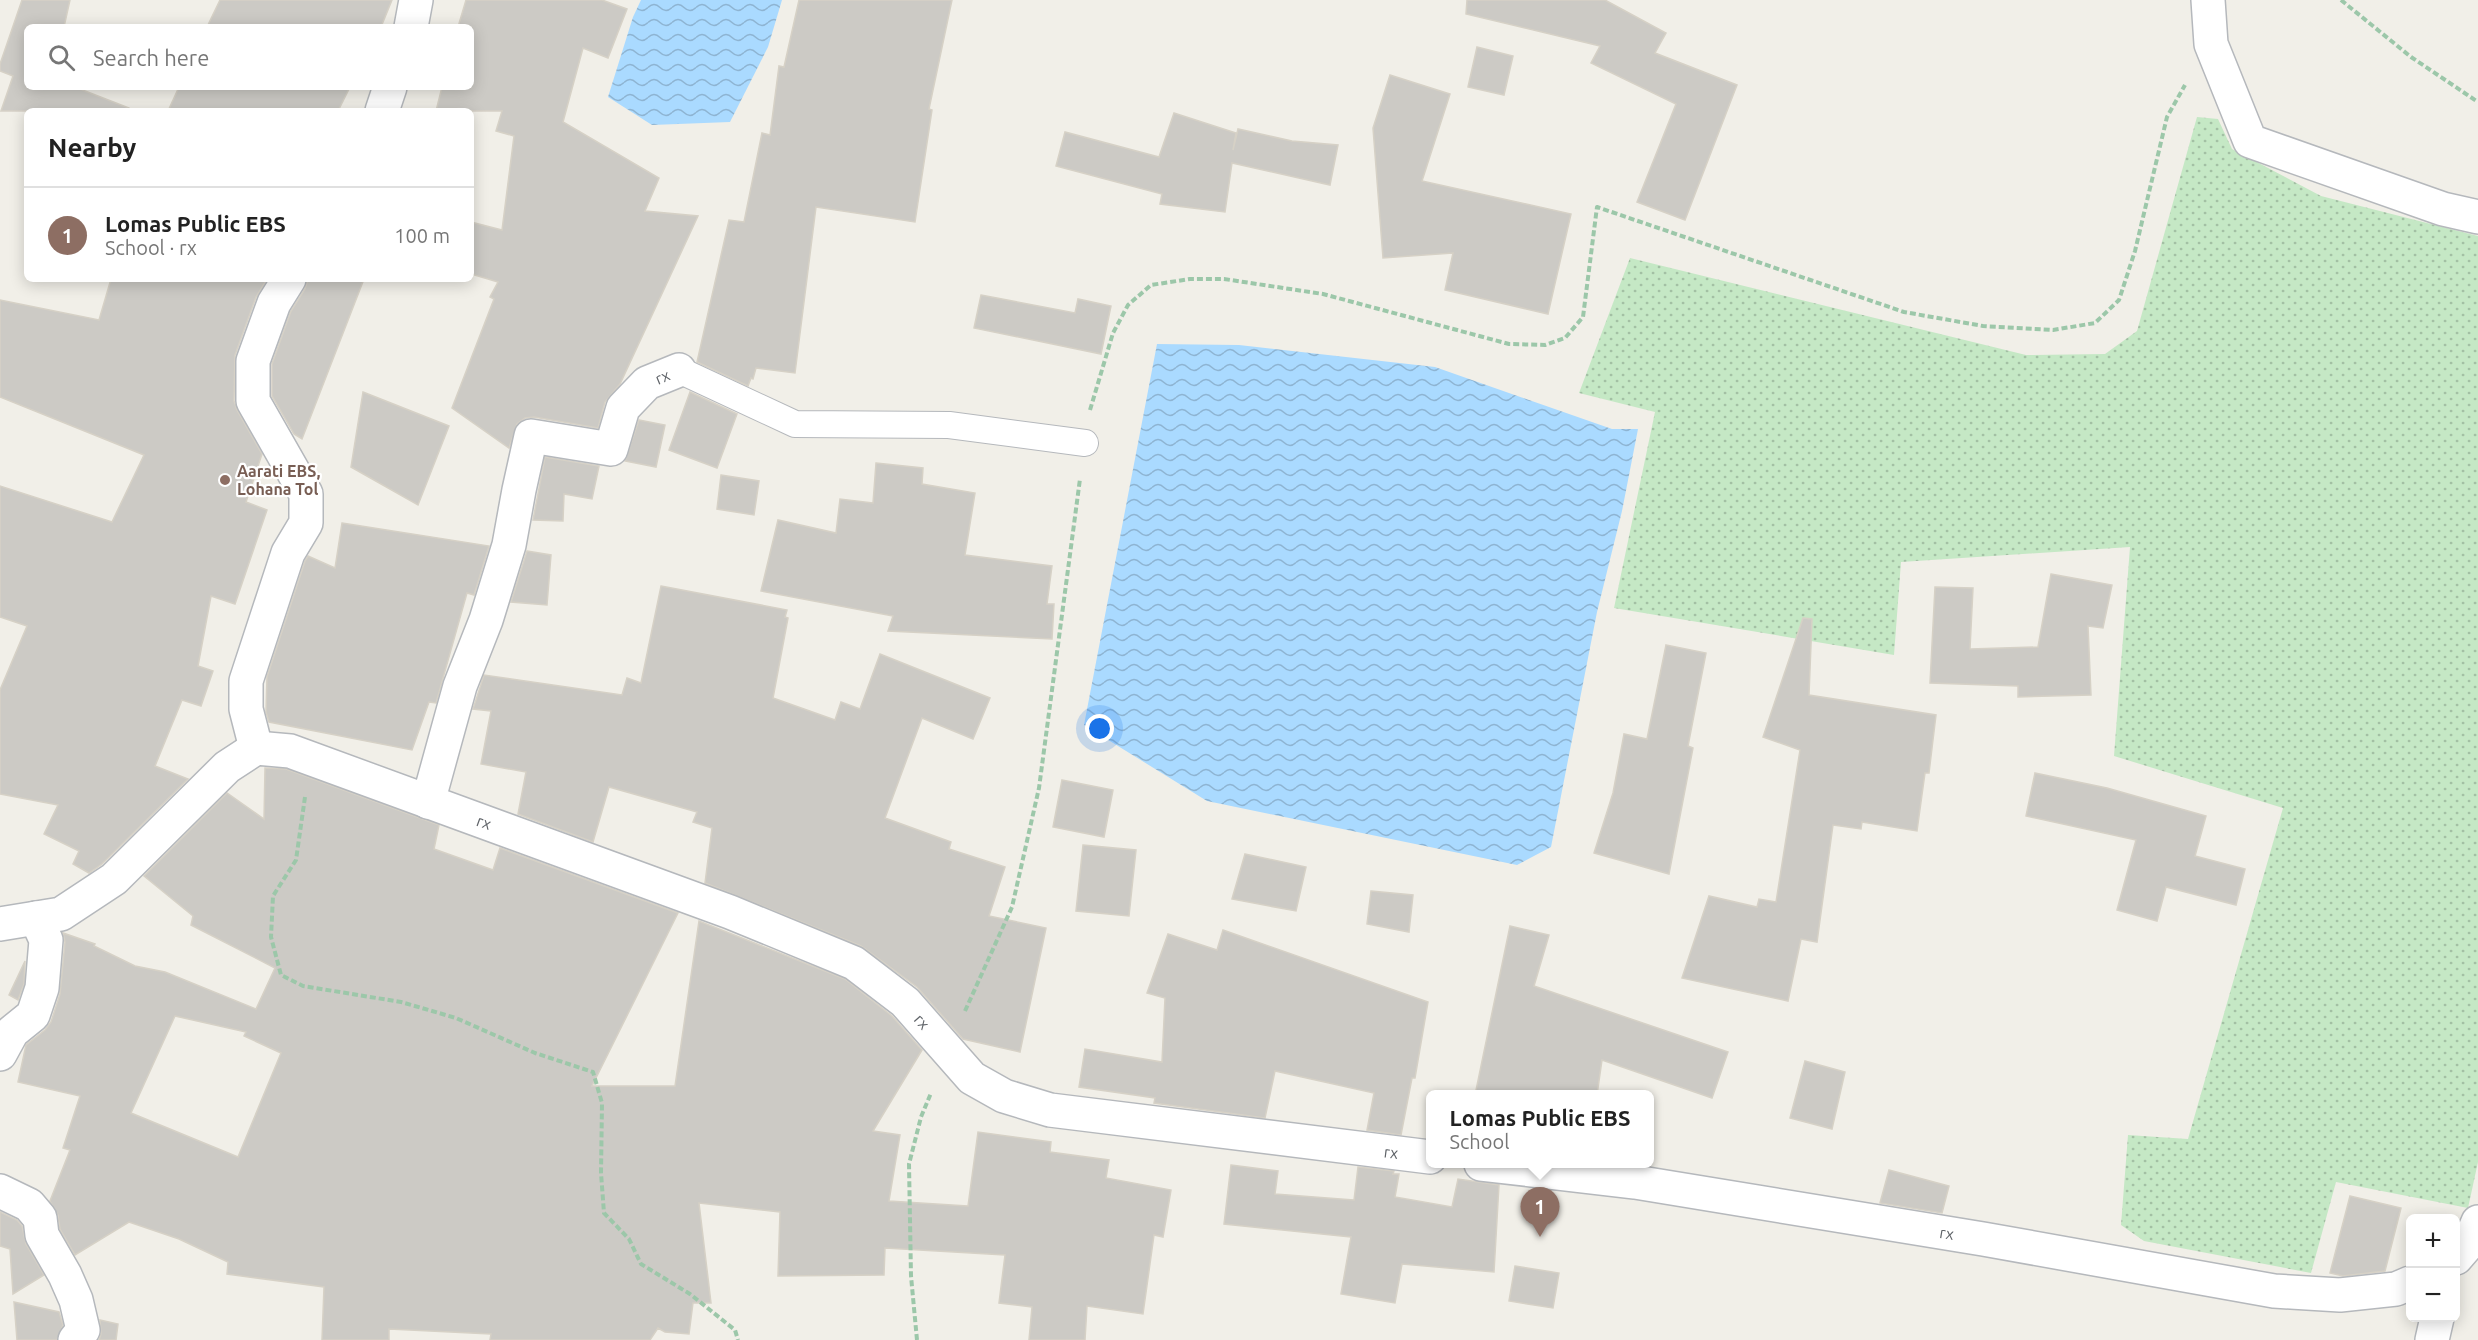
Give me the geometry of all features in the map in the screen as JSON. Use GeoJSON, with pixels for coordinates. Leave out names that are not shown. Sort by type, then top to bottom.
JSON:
{"type":"FeatureCollection","features":[{"type":"Feature","properties":{"kind":"street"},"geometry":{"type":"LineString","coordinates":[[412,24],[416,0]]}},
{"type":"Feature","properties":{"kind":"street"},"geometry":{"type":"LineString","coordinates":[[2208,0],[2211,44],[2250,141],[2444,209],[2478,217]]}},
{"type":"Feature","properties":{"kind":"street"},"geometry":{"type":"LineString","coordinates":[[383,108],[389,90]]}},
{"type":"Feature","properties":{"kind":"street"},"geometry":{"type":"LineString","coordinates":[[0,924],[61,914],[114,879],[227,767],[256,747],[246,709],[246,681],[288,553],[306,523],[306,494],[253,401],[253,361],[274,303],[287,282]]}},
{"type":"Feature","properties":{"kind":"street","name":"rx"},"geometry":{"type":"LineString","coordinates":[[428,802],[460,686],[486,620],[509,545],[531,436],[611,449],[623,408],[647,383],[679,370]]}},
{"type":"Feature","properties":{"kind":"street","name":"rx"},"geometry":{"type":"LineString","coordinates":[[256,747],[290,751],[730,912],[854,963],[906,1002],[972,1078],[1004,1096],[1050,1110],[1426,1156]]}},
{"type":"Feature","properties":{"kind":"street"},"geometry":{"type":"LineString","coordinates":[[0,1054],[12,1032],[33,1015],[42,988],[46,940],[36,918]]}},
{"type":"Feature","properties":{"kind":"street","name":"rx"},"geometry":{"type":"LineString","coordinates":[[1514,1168],[1647,1184],[1983,1239],[2274,1292],[2340,1295],[2396,1289],[2406,1285]]}},
{"type":"Feature","properties":{"kind":"street"},"geometry":{"type":"LineString","coordinates":[[0,1191],[29,1205],[40,1218],[42,1235],[65,1275],[76,1300],[83,1330],[75,1340]]}},
{"type":"Feature","properties":{"kind":"street"},"geometry":{"type":"LineString","coordinates":[[2460,1253],[2469,1243],[2478,1222]]}},
{"type":"Feature","properties":{"kind":"street"},"geometry":{"type":"LineString","coordinates":[[2432,1340],[2436,1322]]}},
{"type":"Feature","properties":{"kind":"lane"},"geometry":{"type":"LineString","coordinates":[[679,370],[795,424],[950,426],[1084,443]]}},
{"type":"Feature","properties":{"kind":"path"},"geometry":{"type":"LineString","coordinates":[[2341,0],[2411,57],[2478,102]]}},
{"type":"Feature","properties":{"kind":"path"},"geometry":{"type":"LineString","coordinates":[[916,1340],[911,1276],[909,1164],[921,1117],[947,1051],[1012,907],[1039,788],[1088,417],[1113,333],[1128,305],[1151,285],[1190,279],[1224,279],[1323,294],[1509,344],[1545,345],[1565,338],[1583,317],[1597,207],[1904,312],[1983,326],[2053,330],[2094,322],[2120,300],[2167,117],[2196,59],[2211,44]]}},
{"type":"Feature","properties":{"kind":"path"},"geometry":{"type":"LineString","coordinates":[[304,787],[296,860],[273,896],[271,937],[281,975],[303,986],[401,1002],[456,1018],[535,1053],[593,1072],[603,1103],[601,1173],[604,1213],[629,1239],[641,1264],[690,1294],[735,1330],[738,1340]]}},
{"type":"Feature","properties":{"kind":"green space"},"geometry":{"type":"Polygon","coordinates":[[[2197,117],[2218,119],[2232,149],[2321,196],[2478,236],[2478,1162],[2468,1208],[2336,1182],[2311,1273],[2144,1241],[2121,1225],[2128,1135],[2188,1139],[2283,808],[2114,756],[2130,547],[1901,562],[1894,655],[1614,608],[1655,412],[1579,393],[1630,258],[2026,355],[2105,354],[2137,331],[2197,117]]]}},
{"type":"Feature","properties":{"kind":"water"},"geometry":{"type":"Polygon","coordinates":[[[641,0],[782,0],[768,47],[730,122],[652,125],[608,97],[633,17],[641,0]]]}},
{"type":"Feature","properties":{"kind":"water"},"geometry":{"type":"Polygon","coordinates":[[[1157,344],[1239,345],[1435,367],[1612,429],[1638,429],[1622,511],[1597,612],[1551,847],[1517,865],[1207,801],[1084,725],[1157,344]]]}},
{"type":"Feature","properties":{"kind":"building"},"geometry":{"type":"Polygon","coordinates":[[[22,0],[70,0],[65,24],[24,24],[24,90],[83,90],[129,108],[24,108],[24,111],[1,111],[13,76],[0,71],[0,64],[22,0]]]}},
{"type":"Feature","properties":{"kind":"building"},"geometry":{"type":"Polygon","coordinates":[[[220,0],[392,0],[382,24],[208,24],[220,0]]]}},
{"type":"Feature","properties":{"kind":"building"},"geometry":{"type":"Polygon","coordinates":[[[466,0],[602,0],[627,9],[608,58],[583,48],[563,122],[659,178],[645,211],[698,216],[620,384],[605,402],[598,428],[534,417],[525,418],[517,424],[509,448],[452,408],[494,299],[490,297],[498,282],[474,275],[474,223],[502,230],[514,136],[496,131],[502,111],[437,108],[441,90],[474,90],[474,24],[459,24],[466,0]]]}},
{"type":"Feature","properties":{"kind":"building"},"geometry":{"type":"Polygon","coordinates":[[[799,0],[952,0],[929,109],[932,110],[915,222],[816,207],[795,373],[756,368],[748,386],[697,362],[729,220],[744,222],[762,133],[770,135],[779,66],[784,67],[799,0]]]}},
{"type":"Feature","properties":{"kind":"building"},"geometry":{"type":"Polygon","coordinates":[[[1467,0],[1605,0],[1666,33],[1655,53],[1737,85],[1685,220],[1637,202],[1676,104],[1591,63],[1600,46],[1466,14],[1467,0]]]}},
{"type":"Feature","properties":{"kind":"building"},"geometry":{"type":"Polygon","coordinates":[[[1477,47],[1513,56],[1504,95],[1468,87],[1477,47]]]}},
{"type":"Feature","properties":{"kind":"building"},"geometry":{"type":"Polygon","coordinates":[[[1390,75],[1450,94],[1422,181],[1571,214],[1548,314],[1445,290],[1453,253],[1383,258],[1373,128],[1390,75]]]}},
{"type":"Feature","properties":{"kind":"building"},"geometry":{"type":"Polygon","coordinates":[[[178,90],[348,90],[340,108],[169,108],[178,90]]]}},
{"type":"Feature","properties":{"kind":"building"},"geometry":{"type":"Polygon","coordinates":[[[1174,113],[1236,133],[1233,150],[1238,129],[1292,141],[1338,145],[1330,185],[1232,163],[1225,212],[1160,204],[1162,194],[1056,166],[1065,132],[1159,157],[1174,113]]]}},
{"type":"Feature","properties":{"kind":"building"},"geometry":{"type":"Polygon","coordinates":[[[110,282],[265,282],[256,297],[235,355],[234,401],[262,454],[246,502],[267,510],[235,604],[211,596],[198,666],[213,671],[201,706],[182,700],[155,766],[188,779],[102,864],[89,873],[73,864],[79,851],[44,834],[58,805],[0,794],[0,690],[27,626],[0,617],[0,486],[112,522],[144,455],[0,397],[0,300],[99,320],[110,282]]]}},
{"type":"Feature","properties":{"kind":"building"},"geometry":{"type":"Polygon","coordinates":[[[307,282],[363,282],[302,439],[294,434],[272,396],[272,364],[291,311],[307,282]]]}},
{"type":"Feature","properties":{"kind":"building"},"geometry":{"type":"Polygon","coordinates":[[[981,295],[1075,313],[1078,299],[1111,306],[1101,354],[974,328],[981,295]]]}},
{"type":"Feature","properties":{"kind":"building"},"geometry":{"type":"Polygon","coordinates":[[[363,392],[449,426],[418,505],[351,467],[363,392]]]}},
{"type":"Feature","properties":{"kind":"building"},"geometry":{"type":"Polygon","coordinates":[[[690,392],[737,414],[717,468],[669,450],[690,392]]]}},
{"type":"Feature","properties":{"kind":"building"},"geometry":{"type":"Polygon","coordinates":[[[639,420],[665,425],[656,467],[625,461],[639,420]]]}},
{"type":"Feature","properties":{"kind":"building"},"geometry":{"type":"Polygon","coordinates":[[[545,457],[599,466],[592,499],[564,494],[563,521],[533,520],[545,457]]]}},
{"type":"Feature","properties":{"kind":"building"},"geometry":{"type":"Polygon","coordinates":[[[876,463],[923,468],[922,484],[975,493],[965,555],[1052,566],[1047,604],[1054,604],[1052,639],[888,631],[893,616],[761,591],[778,520],[836,533],[840,499],[873,503],[876,463]]]}},
{"type":"Feature","properties":{"kind":"building"},"geometry":{"type":"Polygon","coordinates":[[[721,475],[759,481],[754,515],[717,509],[721,475]]]}},
{"type":"Feature","properties":{"kind":"building"},"geometry":{"type":"Polygon","coordinates":[[[342,523],[489,546],[474,595],[467,593],[436,703],[429,702],[412,750],[269,722],[266,712],[267,677],[305,561],[308,556],[335,568],[342,523]]]}},
{"type":"Feature","properties":{"kind":"building"},"geometry":{"type":"Polygon","coordinates":[[[527,551],[551,555],[547,605],[511,602],[527,551]]]}},
{"type":"Feature","properties":{"kind":"building"},"geometry":{"type":"Polygon","coordinates":[[[2051,574],[2112,585],[2103,628],[2088,626],[2091,695],[2018,697],[2018,686],[1930,683],[1935,587],[1973,588],[1970,649],[2038,647],[2051,574]]]}},
{"type":"Feature","properties":{"kind":"building"},"geometry":{"type":"Polygon","coordinates":[[[661,586],[787,610],[785,617],[788,618],[773,698],[835,720],[841,702],[860,709],[880,654],[990,698],[973,739],[922,718],[885,818],[951,842],[949,849],[1005,867],[989,916],[1046,928],[1020,1052],[963,1039],[917,987],[861,946],[705,883],[712,828],[693,822],[697,812],[609,787],[593,842],[518,814],[526,772],[481,764],[491,711],[473,709],[484,675],[622,695],[627,678],[641,683],[661,586]]]}},
{"type":"Feature","properties":{"kind":"building"},"geometry":{"type":"Polygon","coordinates":[[[1803,618],[1812,619],[1809,695],[1936,715],[1929,773],[1925,773],[1917,831],[1862,822],[1861,829],[1833,825],[1817,942],[1801,939],[1788,1001],[1682,978],[1709,896],[1757,907],[1759,899],[1776,902],[1800,750],[1763,737],[1803,618]]]}},
{"type":"Feature","properties":{"kind":"building"},"geometry":{"type":"Polygon","coordinates":[[[1666,645],[1706,653],[1688,746],[1693,748],[1669,874],[1594,853],[1613,793],[1624,734],[1647,739],[1666,645]]]}},
{"type":"Feature","properties":{"kind":"building"},"geometry":{"type":"Polygon","coordinates":[[[265,768],[286,769],[439,825],[434,849],[493,870],[500,848],[678,913],[592,1086],[675,1086],[699,921],[845,979],[892,1016],[922,1050],[873,1131],[900,1135],[889,1201],[968,1206],[978,1132],[1051,1142],[1050,1152],[1109,1160],[1106,1178],[1171,1190],[1163,1237],[1154,1235],[1143,1314],[1087,1306],[1085,1340],[1029,1340],[1032,1307],[999,1303],[1005,1255],[885,1248],[884,1275],[778,1276],[780,1212],[699,1203],[711,1303],[693,1303],[689,1334],[665,1332],[658,1328],[650,1340],[490,1340],[491,1334],[389,1329],[389,1340],[322,1340],[324,1287],[227,1274],[228,1262],[179,1239],[129,1222],[75,1255],[60,1229],[58,1215],[50,1201],[70,1150],[63,1148],[80,1096],[18,1082],[26,1045],[45,1030],[51,1022],[60,994],[65,942],[63,933],[95,944],[94,946],[135,966],[165,972],[256,1009],[275,968],[191,925],[193,916],[144,876],[227,793],[264,819],[265,768]],[[175,1016],[131,1113],[238,1157],[281,1053],[244,1036],[246,1032],[175,1016]]]}},
{"type":"Feature","properties":{"kind":"building"},"geometry":{"type":"Polygon","coordinates":[[[2035,773],[2107,788],[2206,816],[2195,856],[2245,869],[2236,905],[2166,887],[2157,921],[2117,910],[2136,840],[2026,816],[2035,773]]]}},
{"type":"Feature","properties":{"kind":"building"},"geometry":{"type":"Polygon","coordinates":[[[1062,780],[1113,790],[1104,837],[1053,827],[1062,780]]]}},
{"type":"Feature","properties":{"kind":"building"},"geometry":{"type":"Polygon","coordinates":[[[1083,845],[1136,850],[1129,916],[1076,911],[1083,845]]]}},
{"type":"Feature","properties":{"kind":"building"},"geometry":{"type":"Polygon","coordinates":[[[1245,854],[1306,867],[1296,911],[1232,899],[1245,854]]]}},
{"type":"Feature","properties":{"kind":"building"},"geometry":{"type":"Polygon","coordinates":[[[1371,891],[1413,895],[1409,932],[1367,924],[1371,891]]]}},
{"type":"Feature","properties":{"kind":"building"},"geometry":{"type":"Polygon","coordinates":[[[1510,926],[1549,935],[1534,986],[1728,1052],[1712,1098],[1602,1060],[1598,1090],[1476,1090],[1510,926]]]}},
{"type":"Feature","properties":{"kind":"building"},"geometry":{"type":"Polygon","coordinates":[[[1223,930],[1428,1002],[1415,1078],[1412,1078],[1401,1135],[1367,1130],[1374,1093],[1275,1071],[1265,1118],[1154,1103],[1155,1098],[1079,1087],[1085,1049],[1162,1062],[1165,998],[1147,993],[1168,934],[1217,950],[1223,930]]]}},
{"type":"Feature","properties":{"kind":"building"},"geometry":{"type":"Polygon","coordinates":[[[25,961],[24,984],[18,1000],[9,995],[25,961]]]}},
{"type":"Feature","properties":{"kind":"building"},"geometry":{"type":"Polygon","coordinates":[[[1805,1061],[1845,1072],[1832,1129],[1790,1118],[1805,1061]]]}},
{"type":"Feature","properties":{"kind":"building"},"geometry":{"type":"Polygon","coordinates":[[[1231,1165],[1278,1171],[1275,1194],[1354,1200],[1358,1167],[1394,1171],[1393,1174],[1399,1174],[1395,1197],[1452,1207],[1458,1179],[1499,1185],[1494,1272],[1402,1264],[1395,1303],[1341,1294],[1351,1237],[1224,1224],[1231,1165]]]}},
{"type":"Feature","properties":{"kind":"building"},"geometry":{"type":"Polygon","coordinates":[[[1889,1170],[1949,1186],[1942,1213],[1880,1203],[1889,1170]]]}},
{"type":"Feature","properties":{"kind":"building"},"geometry":{"type":"Polygon","coordinates":[[[2350,1196],[2401,1208],[2385,1271],[2343,1276],[2330,1273],[2350,1196]]]}},
{"type":"Feature","properties":{"kind":"building"},"geometry":{"type":"Polygon","coordinates":[[[0,1212],[17,1220],[22,1226],[26,1244],[44,1275],[13,1294],[10,1249],[0,1246],[0,1212]]]}},
{"type":"Feature","properties":{"kind":"building"},"geometry":{"type":"Polygon","coordinates":[[[1515,1266],[1559,1273],[1553,1308],[1509,1301],[1515,1266]]]}},
{"type":"Feature","properties":{"kind":"building"},"geometry":{"type":"Polygon","coordinates":[[[14,1302],[59,1312],[63,1325],[57,1340],[17,1340],[14,1302]]]}},
{"type":"Feature","properties":{"kind":"building"},"geometry":{"type":"Polygon","coordinates":[[[100,1320],[118,1324],[116,1340],[99,1340],[100,1320]]]}},
{"type":"Feature","properties":{"kind":"place","name":"Aarati EBS, Lohana Tol"},"geometry":{"type":"Point","coordinates":[225,480]}},
{"type":"Feature","properties":{"kind":"place","name":"Lomas Public EBS"},"geometry":{"type":"Point","coordinates":[1540,1237]}}]}
